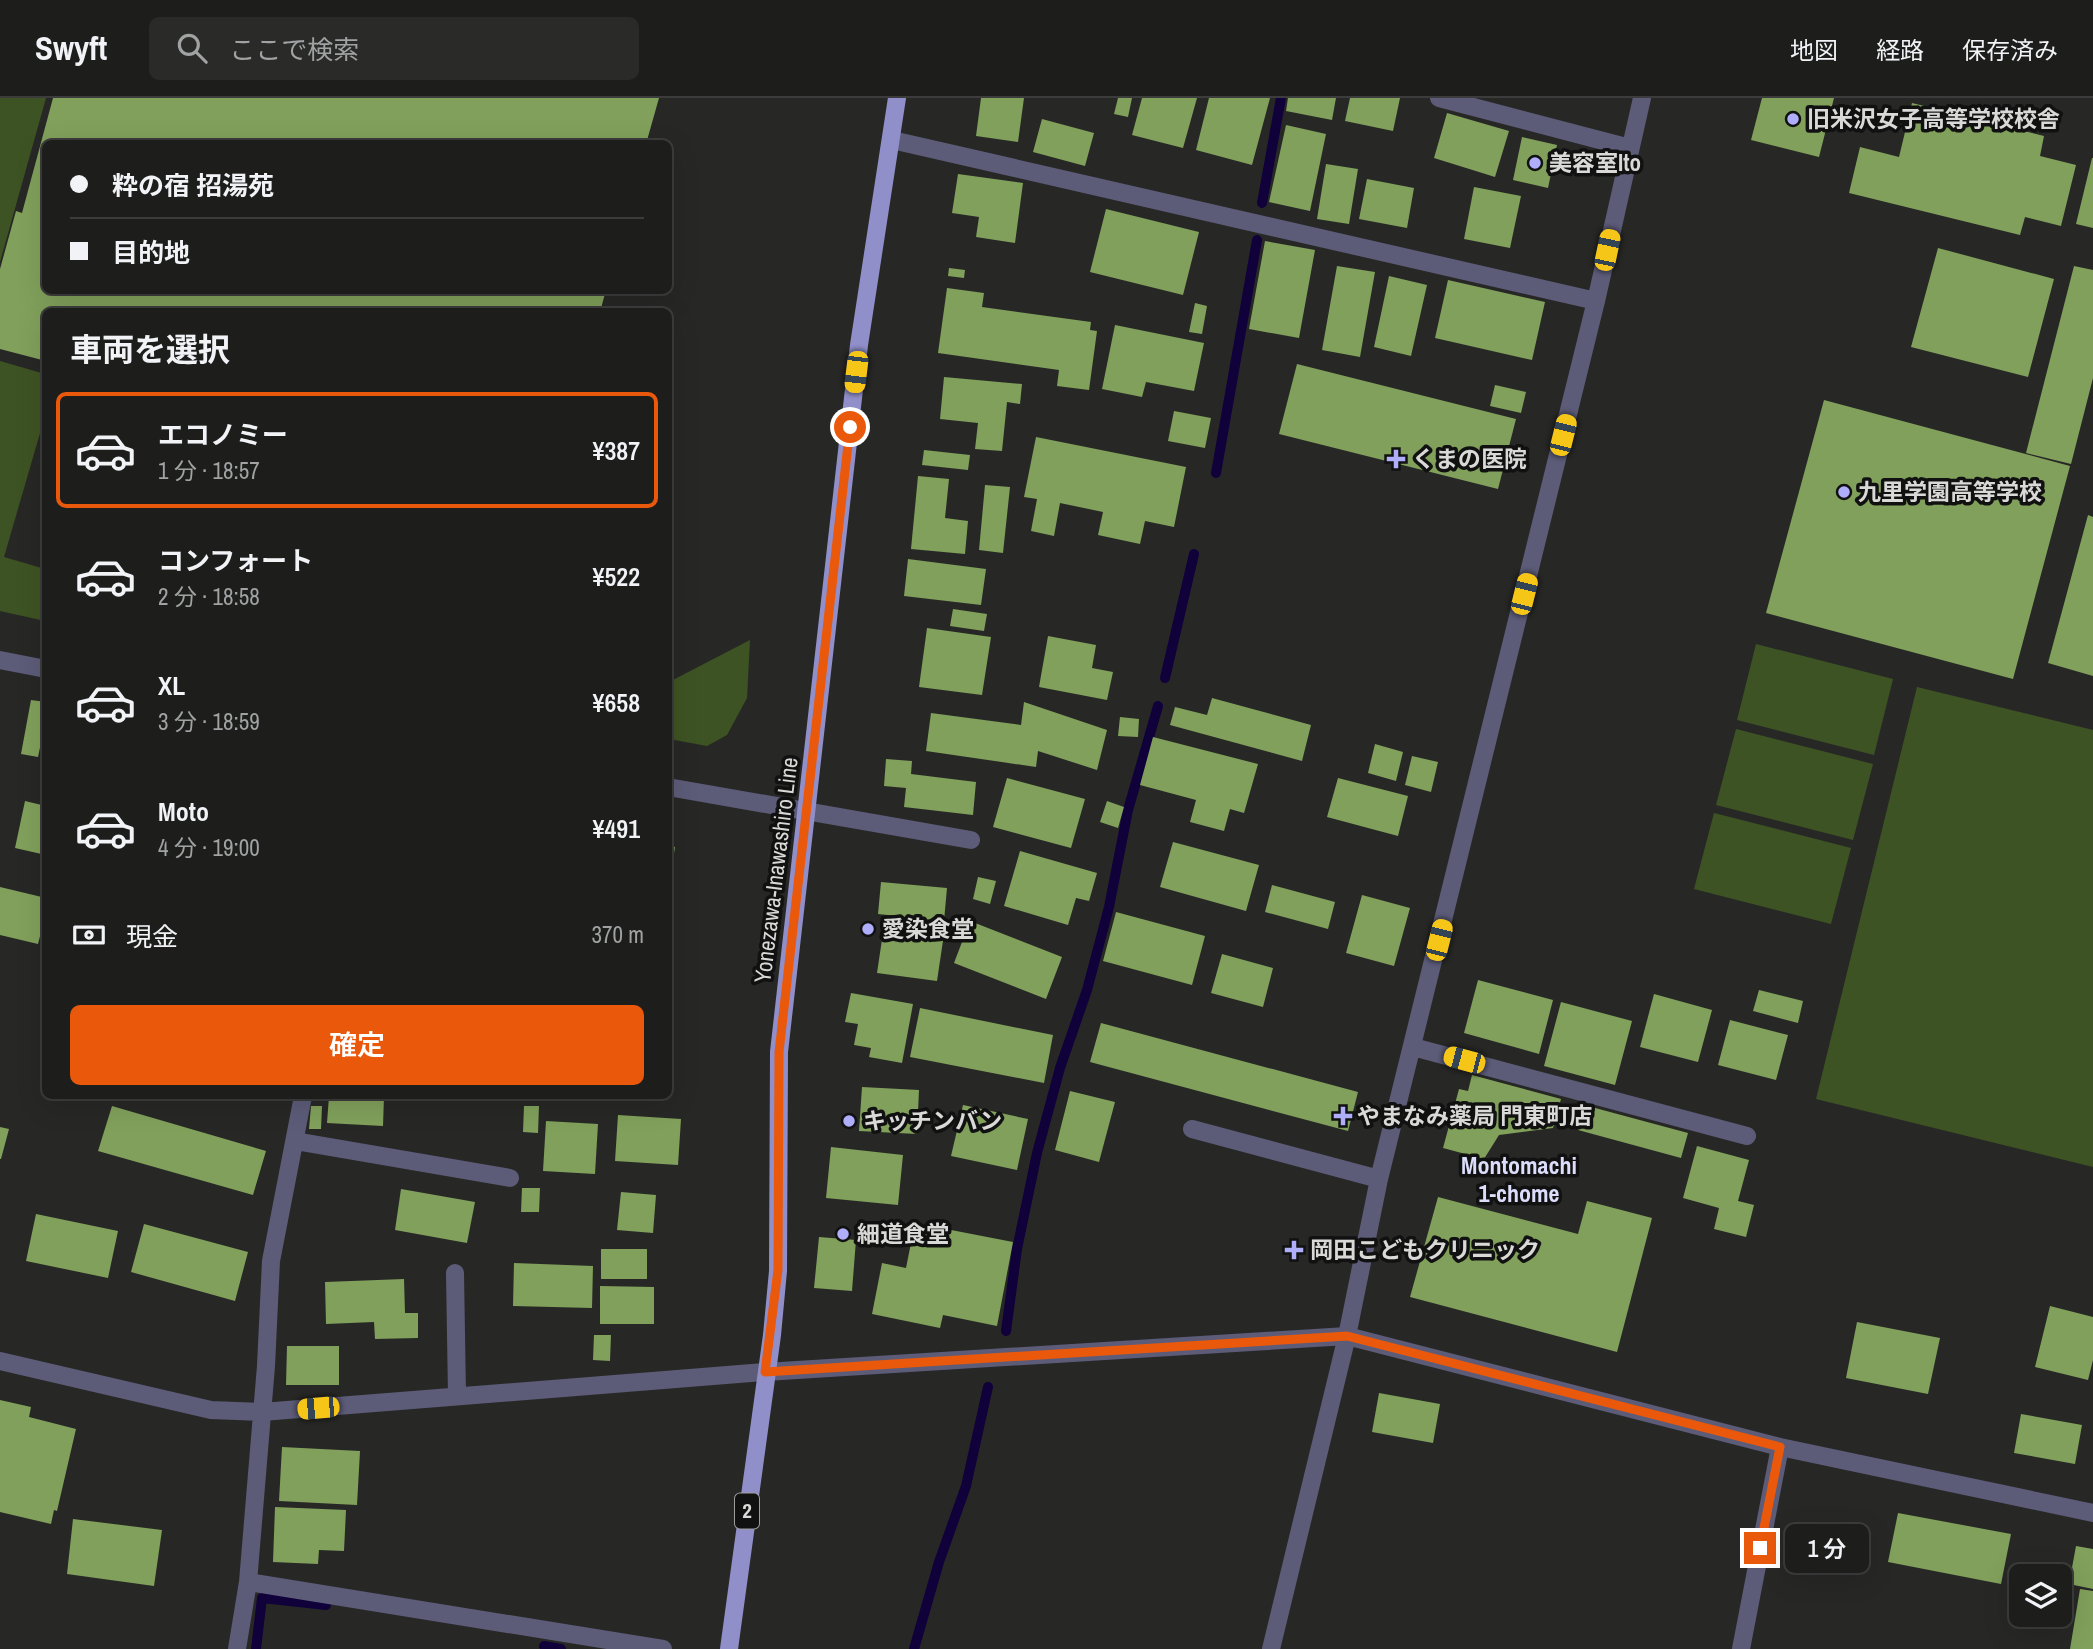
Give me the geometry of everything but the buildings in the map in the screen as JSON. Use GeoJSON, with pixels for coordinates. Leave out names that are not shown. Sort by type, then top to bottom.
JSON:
{"type":"FeatureCollection","features":[{"type":"Feature","properties":{"kind":"main road","name":"Yonezawa-Inawashiro Line"},"geometry":{"type":"LineString","coordinates":[[729,1649],[778,1270],[779,1052],[859,345],[897,98]]}},
{"type":"Feature","properties":{"kind":"street"},"geometry":{"type":"LineString","coordinates":[[1439,98],[1630,148]]}},
{"type":"Feature","properties":{"kind":"street"},"geometry":{"type":"LineString","coordinates":[[1271,1649],[1347,1336],[1379,1179],[1596,302],[1642,98]]}},
{"type":"Feature","properties":{"kind":"street"},"geometry":{"type":"LineString","coordinates":[[891,140],[1596,302]]}},
{"type":"Feature","properties":{"kind":"street"},"geometry":{"type":"LineString","coordinates":[[0,660],[42,669]]}},
{"type":"Feature","properties":{"kind":"street"},"geometry":{"type":"LineString","coordinates":[[672,788],[971,840]]}},
{"type":"Feature","properties":{"kind":"street"},"geometry":{"type":"LineString","coordinates":[[1413,1047],[1747,1136]]}},
{"type":"Feature","properties":{"kind":"street"},"geometry":{"type":"LineString","coordinates":[[237,1649],[248,1582],[271,1261],[302,1099]]}},
{"type":"Feature","properties":{"kind":"street"},"geometry":{"type":"LineString","coordinates":[[1192,1129],[1379,1179]]}},
{"type":"Feature","properties":{"kind":"street"},"geometry":{"type":"LineString","coordinates":[[295,1141],[510,1178]]}},
{"type":"Feature","properties":{"kind":"street"},"geometry":{"type":"LineString","coordinates":[[455,1273],[457,1396]]}},
{"type":"Feature","properties":{"kind":"street"},"geometry":{"type":"LineString","coordinates":[[0,1361],[211,1410],[262,1412],[765,1372],[1347,1336],[1780,1447],[2093,1513]]}},
{"type":"Feature","properties":{"kind":"street"},"geometry":{"type":"LineString","coordinates":[[1741,1649],[1780,1447]]}},
{"type":"Feature","properties":{"kind":"street"},"geometry":{"type":"LineString","coordinates":[[248,1582],[663,1649]]}},
{"type":"Feature","properties":{"kind":"green space"},"geometry":{"type":"Polygon","coordinates":[[[0,98],[46,98],[0,262],[0,98]]]}},
{"type":"Feature","properties":{"kind":"green space"},"geometry":{"type":"Polygon","coordinates":[[[0,361],[42,373],[42,426],[4,557],[42,568],[42,620],[0,611],[0,361]]]}},
{"type":"Feature","properties":{"kind":"green space"},"geometry":{"type":"Polygon","coordinates":[[[750,640],[747,698],[727,735],[707,746],[672,740],[672,680],[750,640]]]}},
{"type":"Feature","properties":{"kind":"green space"},"geometry":{"type":"Polygon","coordinates":[[[1756,644],[1893,679],[1874,755],[1737,720],[1756,644]]]}},
{"type":"Feature","properties":{"kind":"green space"},"geometry":{"type":"Polygon","coordinates":[[[1917,687],[2093,730],[2093,1167],[1816,1099],[1917,687]]]}},
{"type":"Feature","properties":{"kind":"green space"},"geometry":{"type":"Polygon","coordinates":[[[1736,729],[1873,764],[1853,840],[1716,805],[1736,729]]]}},
{"type":"Feature","properties":{"kind":"green space"},"geometry":{"type":"Polygon","coordinates":[[[1714,813],[1851,848],[1831,924],[1694,889],[1714,813]]]}},
{"type":"Feature","properties":{"kind":"waterway"},"geometry":{"type":"LineString","coordinates":[[1262,203],[1281,98]]}},
{"type":"Feature","properties":{"kind":"waterway"},"geometry":{"type":"LineString","coordinates":[[1216,473],[1257,240]]}},
{"type":"Feature","properties":{"kind":"waterway"},"geometry":{"type":"LineString","coordinates":[[1165,678],[1194,554]]}},
{"type":"Feature","properties":{"kind":"waterway"},"geometry":{"type":"LineString","coordinates":[[1006,1331],[1017,1249],[1037,1153],[1060,1068],[1087,990],[1109,907],[1128,810],[1158,706]]}},
{"type":"Feature","properties":{"kind":"waterway"},"geometry":{"type":"LineString","coordinates":[[914,1649],[939,1562],[966,1486],[988,1387]]}},
{"type":"Feature","properties":{"kind":"waterway"},"geometry":{"type":"LineString","coordinates":[[256,1649],[262,1598],[326,1605]]}},
{"type":"Feature","properties":{"kind":"waterway"},"geometry":{"type":"LineString","coordinates":[[544,1646],[561,1649]]}},
{"type":"Feature","properties":{"kind":"place","name":"旧米沢女子高等学校校舎"},"geometry":{"type":"Point","coordinates":[1793,119]}},
{"type":"Feature","properties":{"kind":"place","name":"美容室Ito"},"geometry":{"type":"Point","coordinates":[1535,163]}},
{"type":"Feature","properties":{"kind":"place","name":"くまの医院"},"geometry":{"type":"Point","coordinates":[1396,459]}},
{"type":"Feature","properties":{"kind":"place","name":"九里学園高等学校"},"geometry":{"type":"Point","coordinates":[1844,492]}},
{"type":"Feature","properties":{"kind":"place","name":"愛染食堂"},"geometry":{"type":"Point","coordinates":[868,929]}},
{"type":"Feature","properties":{"kind":"place","name":"やまなみ薬局 門東町店"},"geometry":{"type":"Point","coordinates":[1343,1116]}},
{"type":"Feature","properties":{"kind":"place","name":"キッチンバン"},"geometry":{"type":"Point","coordinates":[849,1121]}},
{"type":"Feature","properties":{"kind":"place","name":"細道食堂"},"geometry":{"type":"Point","coordinates":[843,1234]}},
{"type":"Feature","properties":{"kind":"place","name":"岡田こどもクリニック"},"geometry":{"type":"Point","coordinates":[1294,1250]}},
{"type":"Feature","properties":{"kind":"district","name":"Montomachi 1-chome"},"geometry":{"type":"Point","coordinates":[1519,1180]}},
{"type":"Feature","properties":{"kind":"route"},"geometry":{"type":"LineString","coordinates":[[850,427],[779,1052],[778,1270],[772,1335],[765,1372],[1347,1336],[1780,1447],[1760,1548]]}}]}
